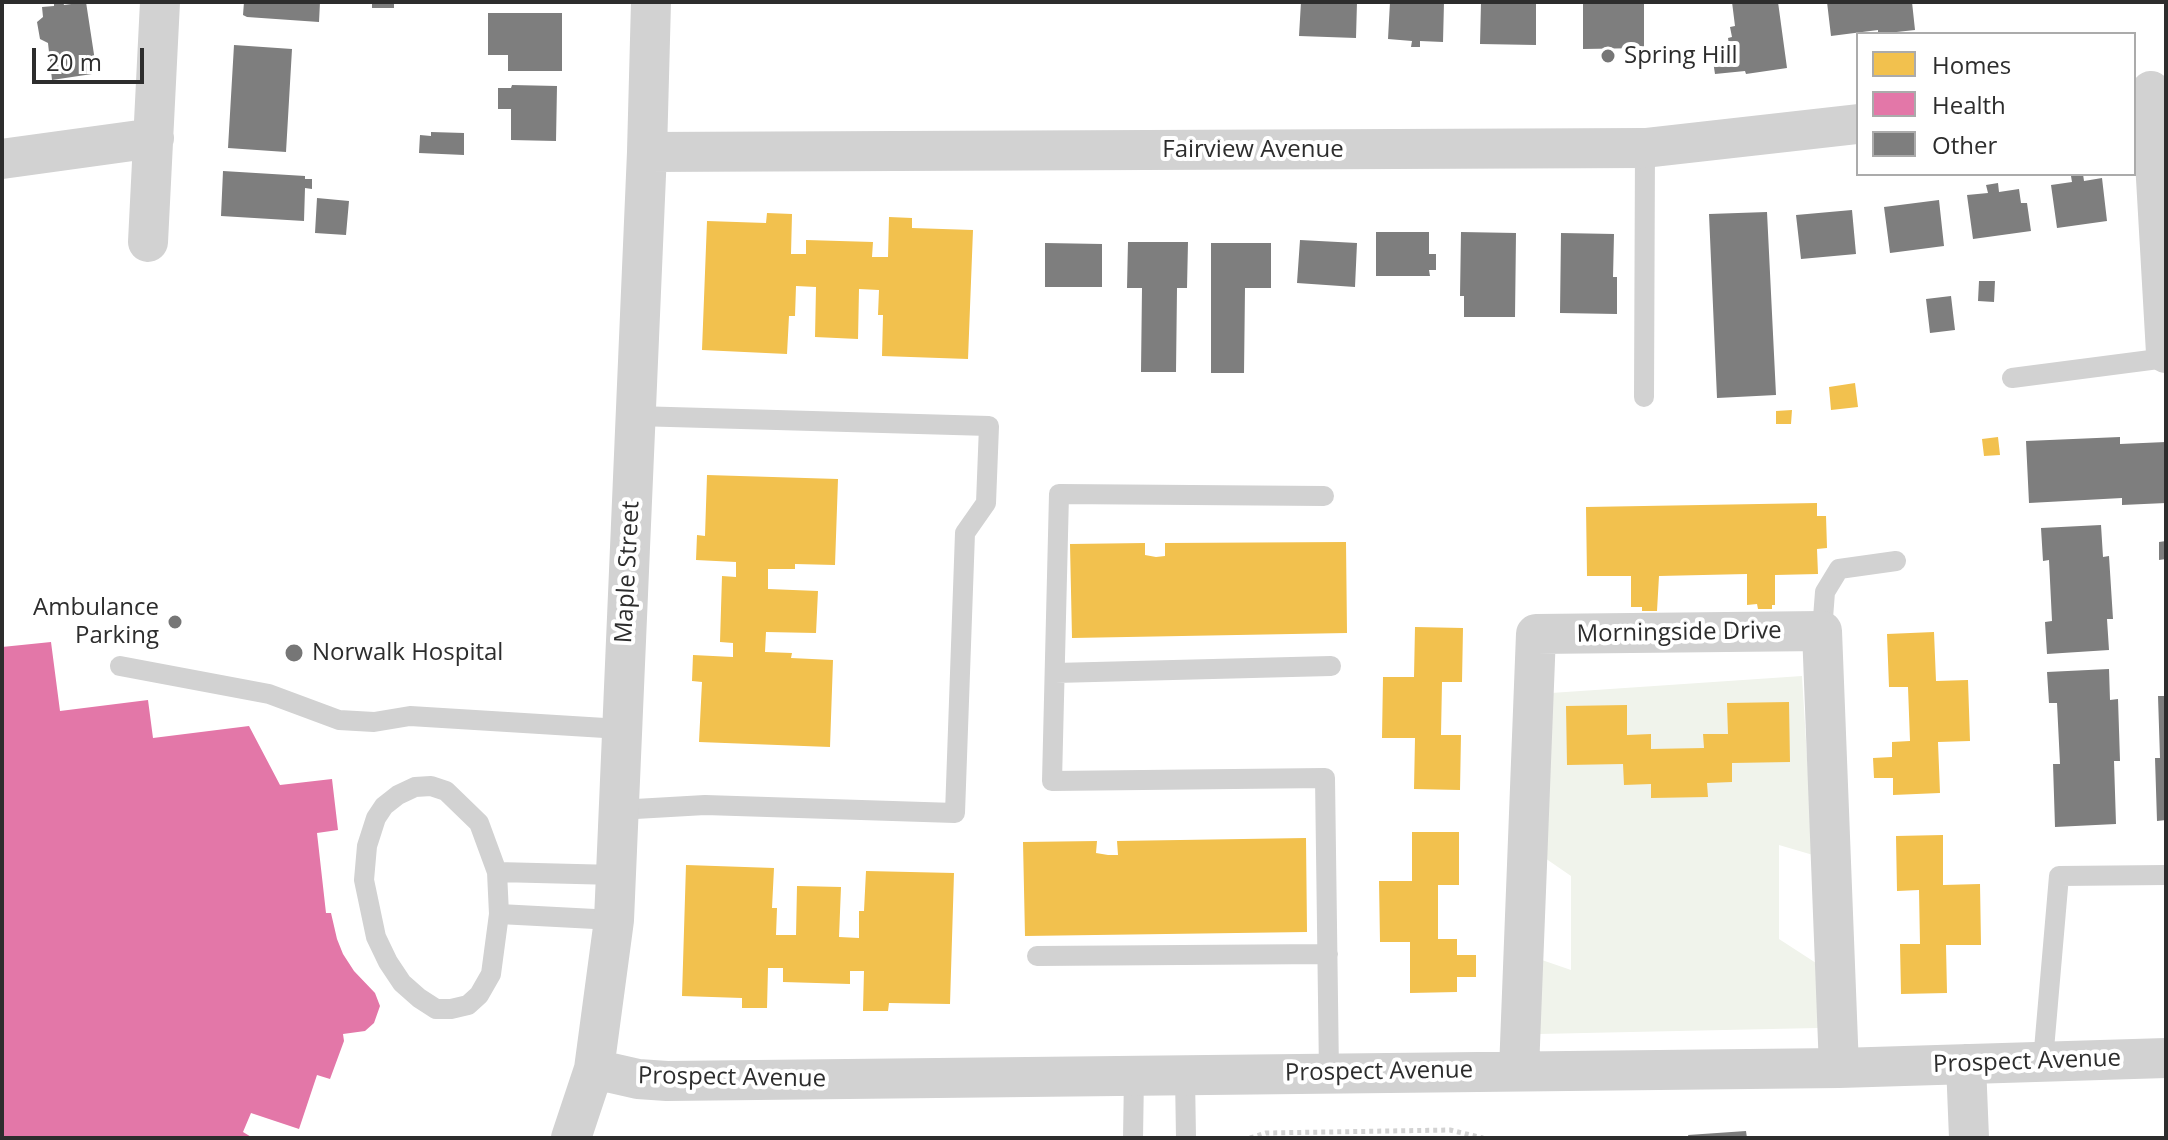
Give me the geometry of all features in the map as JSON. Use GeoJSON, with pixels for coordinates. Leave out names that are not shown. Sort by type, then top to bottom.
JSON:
{"type":"FeatureCollection","features":[{"type":"Feature","properties":{"kind":"street"},"geometry":{"type":"LineString","coordinates":[[148,242],[160,2]]}},
{"type":"Feature","properties":{"kind":"street","name":"Maple Street"},"geometry":{"type":"LineString","coordinates":[[571,1138],[594,1069],[614,920],[651,2]]}},
{"type":"Feature","properties":{"kind":"street"},"geometry":{"type":"LineString","coordinates":[[2150,91],[2166,355]]}},
{"type":"Feature","properties":{"kind":"street","name":"Fairview Avenue"},"geometry":{"type":"LineString","coordinates":[[647,152],[1645,148],[1856,124]]}},
{"type":"Feature","properties":{"kind":"street"},"geometry":{"type":"LineString","coordinates":[[2,159],[154,138]]}},
{"type":"Feature","properties":{"kind":"street"},"geometry":{"type":"LineString","coordinates":[[1822,631],[1839,1068]]}},
{"type":"Feature","properties":{"kind":"street","name":"Morningside Drive"},"geometry":{"type":"LineString","coordinates":[[1519,1070],[1536,634],[1822,631]]}},
{"type":"Feature","properties":{"kind":"street","name":"Prospect Avenue"},"geometry":{"type":"LineString","coordinates":[[594,1069],[638,1079],[667,1081],[1839,1068],[2166,1058]]}},
{"type":"Feature","properties":{"kind":"street"},"geometry":{"type":"LineString","coordinates":[[1966,1064],[1969,1138]]}},
{"type":"Feature","properties":{"kind":"lane"},"geometry":{"type":"LineString","coordinates":[[1644,397],[1645,148]]}},
{"type":"Feature","properties":{"kind":"lane"},"geometry":{"type":"LineString","coordinates":[[2012,378],[2166,355]]}},
{"type":"Feature","properties":{"kind":"lane"},"geometry":{"type":"LineString","coordinates":[[618,810],[705,805],[955,813],[965,533],[986,503],[989,426],[635,416]]}},
{"type":"Feature","properties":{"kind":"lane"},"geometry":{"type":"LineString","coordinates":[[1324,496],[1059,494],[1052,781],[1325,778],[1329,1073]]}},
{"type":"Feature","properties":{"kind":"lane"},"geometry":{"type":"LineString","coordinates":[[1822,631],[1825,592],[1839,569],[1896,561]]}},
{"type":"Feature","properties":{"kind":"lane"},"geometry":{"type":"LineString","coordinates":[[120,666],[269,694],[339,720],[374,722],[410,716],[621,729]]}},
{"type":"Feature","properties":{"kind":"lane"},"geometry":{"type":"LineString","coordinates":[[1055,673],[1331,666]]}},
{"type":"Feature","properties":{"kind":"lane"},"geometry":{"type":"LineString","coordinates":[[431,786],[446,791],[465,806],[479,823],[497,872],[499,914],[491,974],[479,995],[468,1005],[436,1009],[402,983],[376,937],[364,880],[367,846],[376,818],[398,795],[415,787],[431,786]]}},
{"type":"Feature","properties":{"kind":"lane"},"geometry":{"type":"LineString","coordinates":[[497,872],[616,875]]}},
{"type":"Feature","properties":{"kind":"lane"},"geometry":{"type":"LineString","coordinates":[[2043,1061],[2059,876],[2166,875]]}},
{"type":"Feature","properties":{"kind":"lane"},"geometry":{"type":"LineString","coordinates":[[499,914],[614,920]]}},
{"type":"Feature","properties":{"kind":"lane"},"geometry":{"type":"LineString","coordinates":[[1037,956],[1328,954]]}},
{"type":"Feature","properties":{"kind":"lane"},"geometry":{"type":"LineString","coordinates":[[1133,1138],[1134,1076]]}},
{"type":"Feature","properties":{"kind":"lane"},"geometry":{"type":"LineString","coordinates":[[1185,1076],[1186,1138]]}},
{"type":"Feature","properties":{"kind":"path"},"geometry":{"type":"LineString","coordinates":[[1250,1138],[1266,1133],[1450,1130],[1483,1138]]}},
{"type":"Feature","properties":{"kind":"shaded area"},"geometry":{"type":"Polygon","coordinates":[[[1802,676],[1813,855],[1779,845],[1779,939],[1816,963],[1818,1028],[1538,1034],[1539,959],[1571,970],[1571,876],[1542,856],[1551,693],[1802,676]]]}},
{"type":"Feature","properties":{"kind":"building: Homes"},"geometry":{"type":"Polygon","coordinates":[[[767,213],[792,214],[791,254],[806,254],[806,240],[873,242],[872,257],[888,257],[889,217],[912,218],[912,228],[973,230],[968,359],[882,356],[883,315],[878,315],[879,290],[859,289],[858,339],[815,337],[816,287],[796,286],[795,316],[789,316],[787,354],[702,350],[707,221],[766,223],[767,213]]]}},
{"type":"Feature","properties":{"kind":"building: Homes"},"geometry":{"type":"Polygon","coordinates":[[[1855,383],[1858,407],[1831,410],[1829,387],[1855,383]]]}},
{"type":"Feature","properties":{"kind":"building: Homes"},"geometry":{"type":"Polygon","coordinates":[[[1792,410],[1791,424],[1776,424],[1776,411],[1792,410]]]}},
{"type":"Feature","properties":{"kind":"building: Homes"},"geometry":{"type":"Polygon","coordinates":[[[1998,437],[2000,455],[1984,456],[1982,439],[1998,437]]]}},
{"type":"Feature","properties":{"kind":"building: Homes"},"geometry":{"type":"Polygon","coordinates":[[[707,475],[838,479],[835,565],[795,564],[795,569],[768,569],[768,589],[818,591],[816,633],[766,632],[765,652],[792,653],[791,658],[833,660],[830,747],[699,742],[702,682],[692,681],[693,655],[733,657],[733,643],[720,642],[722,576],[736,577],[736,562],[696,560],[697,535],[705,536],[707,475]]]}},
{"type":"Feature","properties":{"kind":"building: Homes"},"geometry":{"type":"Polygon","coordinates":[[[1817,503],[1817,516],[1826,516],[1827,548],[1817,549],[1818,574],[1775,575],[1775,605],[1772,609],[1758,609],[1757,604],[1747,605],[1747,574],[1659,576],[1657,611],[1631,607],[1631,576],[1587,576],[1586,507],[1817,503]]]}},
{"type":"Feature","properties":{"kind":"building: Homes"},"geometry":{"type":"Polygon","coordinates":[[[1346,542],[1347,633],[1072,638],[1070,544],[1145,543],[1145,555],[1156,557],[1165,556],[1165,543],[1346,542]]]}},
{"type":"Feature","properties":{"kind":"building: Homes"},"geometry":{"type":"Polygon","coordinates":[[[1415,627],[1463,628],[1462,682],[1442,682],[1441,735],[1461,735],[1460,790],[1414,789],[1415,738],[1382,738],[1383,677],[1414,677],[1415,627]]]}},
{"type":"Feature","properties":{"kind":"building: Homes"},"geometry":{"type":"Polygon","coordinates":[[[1934,632],[1936,681],[1968,680],[1970,741],[1938,742],[1940,793],[1893,795],[1893,778],[1874,778],[1873,758],[1892,757],[1892,742],[1910,741],[1908,687],[1889,687],[1887,634],[1934,632]]]}},
{"type":"Feature","properties":{"kind":"building: Homes"},"geometry":{"type":"Polygon","coordinates":[[[1789,702],[1790,762],[1732,763],[1732,782],[1707,783],[1708,797],[1651,798],[1651,784],[1624,785],[1623,764],[1567,765],[1566,706],[1627,705],[1627,735],[1651,734],[1651,749],[1704,748],[1703,734],[1728,734],[1727,703],[1789,702]]]}},
{"type":"Feature","properties":{"kind":"building: Homes"},"geometry":{"type":"Polygon","coordinates":[[[1412,832],[1459,832],[1459,885],[1438,885],[1438,939],[1457,939],[1457,955],[1476,955],[1476,977],[1457,977],[1457,992],[1410,993],[1410,942],[1380,942],[1379,881],[1412,881],[1412,832]]]}},
{"type":"Feature","properties":{"kind":"building: Homes"},"geometry":{"type":"Polygon","coordinates":[[[1943,835],[1943,885],[1980,884],[1981,945],[1946,945],[1947,993],[1901,994],[1900,944],[1920,944],[1919,890],[1897,891],[1896,836],[1943,835]]]}},
{"type":"Feature","properties":{"kind":"building: Homes"},"geometry":{"type":"Polygon","coordinates":[[[1306,838],[1307,932],[1025,936],[1023,842],[1097,841],[1096,853],[1118,855],[1117,841],[1306,838]]]}},
{"type":"Feature","properties":{"kind":"building: Homes"},"geometry":{"type":"Polygon","coordinates":[[[686,865],[774,868],[772,908],[777,908],[776,935],[796,935],[797,886],[841,887],[839,937],[859,938],[859,911],[864,911],[866,871],[954,873],[950,1004],[889,1003],[888,1011],[863,1011],[864,971],[850,971],[850,984],[783,982],[783,968],[768,968],[767,1008],[742,1008],[742,998],[682,996],[686,865]]]}},
{"type":"Feature","properties":{"kind":"building: Health"},"geometry":{"type":"Polygon","coordinates":[[[51,642],[60,711],[148,700],[153,738],[249,726],[280,785],[332,779],[338,830],[317,833],[326,913],[331,913],[343,954],[375,993],[380,1006],[374,1023],[365,1031],[343,1034],[344,1041],[330,1079],[317,1075],[299,1129],[251,1113],[243,1132],[253,1138],[2,1138],[2,647],[51,642]]]}},
{"type":"Feature","properties":{"kind":"building: Other"},"geometry":{"type":"Polygon","coordinates":[[[54,2],[63,2],[64,5],[86,2],[95,61],[91,62],[92,74],[52,80],[48,43],[40,39],[37,22],[43,17],[42,7],[54,6],[54,2]]]}},
{"type":"Feature","properties":{"kind":"building: Other"},"geometry":{"type":"Polygon","coordinates":[[[244,2],[320,2],[319,22],[247,17],[243,15],[244,2]]]}},
{"type":"Feature","properties":{"kind":"building: Other"},"geometry":{"type":"Polygon","coordinates":[[[372,2],[394,2],[394,8],[372,8],[372,2]]]}},
{"type":"Feature","properties":{"kind":"building: Other"},"geometry":{"type":"Polygon","coordinates":[[[1301,2],[1357,2],[1356,38],[1299,36],[1301,2]]]}},
{"type":"Feature","properties":{"kind":"building: Other"},"geometry":{"type":"Polygon","coordinates":[[[1390,2],[1444,2],[1443,42],[1420,41],[1420,47],[1411,47],[1412,41],[1388,39],[1390,2]]]}},
{"type":"Feature","properties":{"kind":"building: Other"},"geometry":{"type":"Polygon","coordinates":[[[1536,2],[1536,45],[1480,44],[1481,3],[1536,2]]]}},
{"type":"Feature","properties":{"kind":"building: Other"},"geometry":{"type":"Polygon","coordinates":[[[1583,2],[1644,2],[1644,48],[1583,49],[1583,2]]]}},
{"type":"Feature","properties":{"kind":"building: Other"},"geometry":{"type":"Polygon","coordinates":[[[1732,2],[1778,2],[1787,68],[1746,74],[1745,71],[1715,74],[1711,48],[1729,45],[1728,38],[1732,37],[1730,27],[1735,26],[1732,2]]]}},
{"type":"Feature","properties":{"kind":"building: Other"},"geometry":{"type":"Polygon","coordinates":[[[1827,2],[1912,2],[1915,30],[1878,30],[1831,36],[1827,2]]]}},
{"type":"Feature","properties":{"kind":"building: Other"},"geometry":{"type":"Polygon","coordinates":[[[488,13],[562,13],[562,71],[508,71],[508,55],[488,55],[488,13]]]}},
{"type":"Feature","properties":{"kind":"building: Other"},"geometry":{"type":"Polygon","coordinates":[[[234,45],[292,49],[286,152],[228,148],[234,45]]]}},
{"type":"Feature","properties":{"kind":"building: Other"},"geometry":{"type":"Polygon","coordinates":[[[512,85],[557,86],[556,141],[511,140],[511,109],[498,109],[498,88],[511,88],[512,85]]]}},
{"type":"Feature","properties":{"kind":"building: Other"},"geometry":{"type":"Polygon","coordinates":[[[431,132],[464,133],[464,155],[419,153],[420,135],[431,136],[431,132]]]}},
{"type":"Feature","properties":{"kind":"building: Other"},"geometry":{"type":"Polygon","coordinates":[[[223,171],[312,179],[312,189],[305,188],[304,221],[221,216],[223,171]]]}},
{"type":"Feature","properties":{"kind":"building: Other"},"geometry":{"type":"Polygon","coordinates":[[[2071,176],[2083,176],[2084,181],[2102,178],[2107,221],[2057,228],[2051,185],[2072,182],[2071,176]]]}},
{"type":"Feature","properties":{"kind":"building: Other"},"geometry":{"type":"Polygon","coordinates":[[[1998,183],[1999,192],[2019,189],[2021,203],[2027,203],[2031,231],[1973,239],[1967,195],[1988,193],[1986,185],[1998,183]]]}},
{"type":"Feature","properties":{"kind":"building: Other"},"geometry":{"type":"Polygon","coordinates":[[[317,198],[349,201],[346,235],[315,233],[317,198]]]}},
{"type":"Feature","properties":{"kind":"building: Other"},"geometry":{"type":"Polygon","coordinates":[[[1939,200],[1944,246],[1890,253],[1884,207],[1939,200]]]}},
{"type":"Feature","properties":{"kind":"building: Other"},"geometry":{"type":"Polygon","coordinates":[[[1852,210],[1856,254],[1801,259],[1796,215],[1852,210]]]}},
{"type":"Feature","properties":{"kind":"building: Other"},"geometry":{"type":"Polygon","coordinates":[[[1767,212],[1776,395],[1717,398],[1709,214],[1767,212]]]}},
{"type":"Feature","properties":{"kind":"building: Other"},"geometry":{"type":"Polygon","coordinates":[[[1376,232],[1429,232],[1429,254],[1436,254],[1436,270],[1429,270],[1430,276],[1376,276],[1376,232]]]}},
{"type":"Feature","properties":{"kind":"building: Other"},"geometry":{"type":"Polygon","coordinates":[[[1461,232],[1516,233],[1515,317],[1464,317],[1464,296],[1460,296],[1461,232]]]}},
{"type":"Feature","properties":{"kind":"building: Other"},"geometry":{"type":"Polygon","coordinates":[[[1561,233],[1614,234],[1613,277],[1617,277],[1617,314],[1560,313],[1561,233]]]}},
{"type":"Feature","properties":{"kind":"building: Other"},"geometry":{"type":"Polygon","coordinates":[[[1300,240],[1357,243],[1355,287],[1297,283],[1300,240]]]}},
{"type":"Feature","properties":{"kind":"building: Other"},"geometry":{"type":"Polygon","coordinates":[[[1128,242],[1188,242],[1187,288],[1177,288],[1176,372],[1141,372],[1142,288],[1127,288],[1128,242]]]}},
{"type":"Feature","properties":{"kind":"building: Other"},"geometry":{"type":"Polygon","coordinates":[[[1045,243],[1102,244],[1102,287],[1045,287],[1045,243]]]}},
{"type":"Feature","properties":{"kind":"building: Other"},"geometry":{"type":"Polygon","coordinates":[[[1211,243],[1271,243],[1271,288],[1245,288],[1244,373],[1211,373],[1211,243]]]}},
{"type":"Feature","properties":{"kind":"building: Other"},"geometry":{"type":"Polygon","coordinates":[[[1979,281],[1995,281],[1994,302],[1978,301],[1979,281]]]}},
{"type":"Feature","properties":{"kind":"building: Other"},"geometry":{"type":"Polygon","coordinates":[[[1951,296],[1955,330],[1930,333],[1926,299],[1951,296]]]}},
{"type":"Feature","properties":{"kind":"building: Other"},"geometry":{"type":"Polygon","coordinates":[[[2120,437],[2120,444],[2166,442],[2166,503],[2122,505],[2122,498],[2029,503],[2026,441],[2120,437]]]}},
{"type":"Feature","properties":{"kind":"building: Other"},"geometry":{"type":"Polygon","coordinates":[[[2101,525],[2103,557],[2109,556],[2113,619],[2107,619],[2109,650],[2047,654],[2045,622],[2052,621],[2049,560],[2043,561],[2041,528],[2101,525]]]}},
{"type":"Feature","properties":{"kind":"building: Other"},"geometry":{"type":"Polygon","coordinates":[[[2166,541],[2166,559],[2159,560],[2159,542],[2166,541]]]}},
{"type":"Feature","properties":{"kind":"building: Other"},"geometry":{"type":"Polygon","coordinates":[[[2109,669],[2110,700],[2118,699],[2120,761],[2114,761],[2116,824],[2055,827],[2053,764],[2060,764],[2057,703],[2049,703],[2047,672],[2109,669]]]}},
{"type":"Feature","properties":{"kind":"building: Other"},"geometry":{"type":"Polygon","coordinates":[[[2158,696],[2166,696],[2166,820],[2157,821],[2155,758],[2160,758],[2158,696]]]}},
{"type":"Feature","properties":{"kind":"building: Other"},"geometry":{"type":"Polygon","coordinates":[[[1746,1131],[1747,1138],[1689,1138],[1688,1135],[1746,1131]]]}},
{"type":"Feature","properties":{"kind":"place","name":"Spring Hill"},"geometry":{"type":"Point","coordinates":[1608,56]}},
{"type":"Feature","properties":{"kind":"place","name":"Ambulance Parking"},"geometry":{"type":"Point","coordinates":[175,622]}},
{"type":"Feature","properties":{"kind":"place","name":"Norwalk Hospital"},"geometry":{"type":"Point","coordinates":[294,653]}}]}
